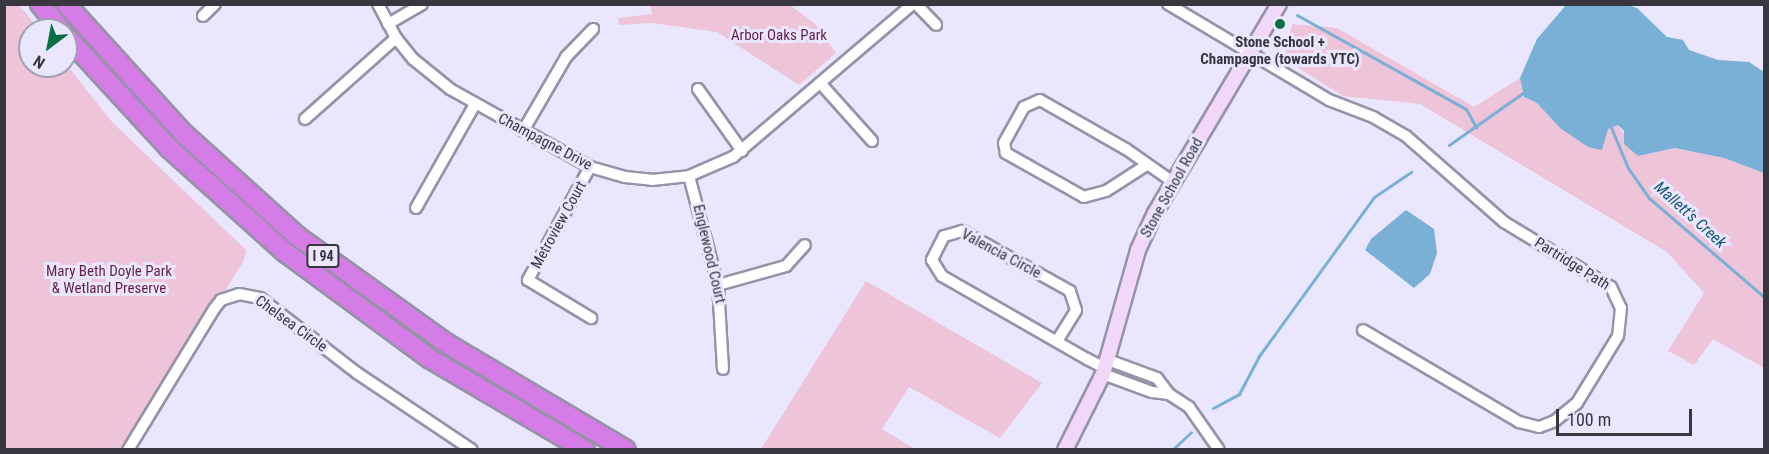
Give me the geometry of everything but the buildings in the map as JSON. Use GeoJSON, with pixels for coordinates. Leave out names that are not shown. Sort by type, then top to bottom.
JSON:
{"type":"FeatureCollection","features":[{"type":"Feature","properties":{"kind":"highway"},"geometry":{"type":"LineString","coordinates":[[40,4],[51,18]]}},
{"type":"Feature","properties":{"kind":"highway","name":"I 94"},"geometry":{"type":"LineString","coordinates":[[66,4],[175,126],[297,236],[446,343],[626,450]]}},
{"type":"Feature","properties":{"kind":"highway","name":"I 94"},"geometry":{"type":"LineString","coordinates":[[78,49],[169,148],[302,266],[429,358],[585,450]]}},
{"type":"Feature","properties":{"kind":"main road","name":"Stone School Road"},"geometry":{"type":"LineString","coordinates":[[1065,450],[1105,367],[1138,250],[1173,182],[1279,4]]}},
{"type":"Feature","properties":{"kind":"street"},"geometry":{"type":"LineString","coordinates":[[203,16],[215,4]]}},
{"type":"Feature","properties":{"kind":"street","name":"Champagne Drive"},"geometry":{"type":"LineString","coordinates":[[378,4],[396,38],[430,75],[475,104],[590,167],[640,179],[689,176],[742,151],[822,85],[908,6],[936,25]]}},
{"type":"Feature","properties":{"kind":"street"},"geometry":{"type":"LineString","coordinates":[[388,24],[422,4]]}},
{"type":"Feature","properties":{"kind":"street"},"geometry":{"type":"LineString","coordinates":[[1168,4],[1250,52]]}},
{"type":"Feature","properties":{"kind":"street"},"geometry":{"type":"LineString","coordinates":[[522,131],[566,57],[593,29]]}},
{"type":"Feature","properties":{"kind":"street"},"geometry":{"type":"LineString","coordinates":[[305,119],[396,38]]}},
{"type":"Feature","properties":{"kind":"street","name":"Partridge Path"},"geometry":{"type":"LineString","coordinates":[[1250,52],[1329,100],[1373,117],[1406,136],[1504,222],[1611,287],[1621,308],[1618,336],[1577,403],[1555,421],[1539,427],[1519,422],[1363,330]]}},
{"type":"Feature","properties":{"kind":"street"},"geometry":{"type":"LineString","coordinates":[[822,85],[872,141]]}},
{"type":"Feature","properties":{"kind":"street"},"geometry":{"type":"LineString","coordinates":[[698,89],[742,151]]}},
{"type":"Feature","properties":{"kind":"street"},"geometry":{"type":"LineString","coordinates":[[1145,166],[1106,191],[1084,197],[1006,153],[1004,143],[1024,107],[1040,100],[1126,148],[1145,166],[1173,182]]}},
{"type":"Feature","properties":{"kind":"street"},"geometry":{"type":"LineString","coordinates":[[416,208],[475,104]]}},
{"type":"Feature","properties":{"kind":"street","name":"Metroview Court"},"geometry":{"type":"LineString","coordinates":[[590,167],[528,280],[591,318]]}},
{"type":"Feature","properties":{"kind":"street","name":"Englewood Court"},"geometry":{"type":"LineString","coordinates":[[689,176],[718,285],[723,369]]}},
{"type":"Feature","properties":{"kind":"street","name":"Valencia Circle"},"geometry":{"type":"LineString","coordinates":[[1057,341],[1076,310],[1070,291],[969,234],[954,231],[944,236],[933,255],[936,271],[1057,341],[1105,367],[1157,378],[1169,394],[1189,407],[1219,450]]}},
{"type":"Feature","properties":{"kind":"street"},"geometry":{"type":"LineString","coordinates":[[718,285],[786,266],[806,245]]}},
{"type":"Feature","properties":{"kind":"street","name":"Chelsea Circle"},"geometry":{"type":"LineString","coordinates":[[128,450],[214,309],[222,300],[239,294],[260,298],[357,373],[472,450]]}},
{"type":"Feature","properties":{"kind":"green space","name":"Mary Beth Doyle Park & Wetland Preserve"},"geometry":{"type":"Polygon","coordinates":[[[4,5],[19,5],[30,18],[18,18],[18,78],[77,78],[112,122],[246,250],[244,260],[128,449],[5,449],[4,5]]]}},
{"type":"Feature","properties":{"kind":"green space","name":"Arbor Oaks Park"},"geometry":{"type":"Polygon","coordinates":[[[650,5],[790,5],[815,24],[836,53],[799,85],[717,32],[652,23],[619,25],[618,18],[652,14],[650,5]]]}},
{"type":"Feature","properties":{"kind":"green space"},"geometry":{"type":"Polygon","coordinates":[[[1292,24],[1337,28],[1474,107],[1520,78],[1524,97],[1537,103],[1560,128],[1608,129],[1618,125],[1638,156],[1675,148],[1724,158],[1764,173],[1764,368],[1713,339],[1694,365],[1668,351],[1704,293],[1667,252],[1420,104],[1343,96],[1284,59],[1292,24]]]}},
{"type":"Feature","properties":{"kind":"green space"},"geometry":{"type":"Polygon","coordinates":[[[866,281],[1042,383],[1000,438],[909,387],[882,429],[915,449],[761,449],[866,281]]]}},
{"type":"Feature","properties":{"kind":"water"},"geometry":{"type":"Polygon","coordinates":[[[1566,5],[1627,5],[1637,8],[1667,37],[1683,40],[1689,50],[1718,60],[1749,62],[1764,72],[1764,173],[1724,158],[1675,148],[1638,156],[1624,144],[1624,131],[1618,125],[1608,129],[1602,150],[1588,147],[1560,128],[1537,103],[1524,97],[1520,78],[1537,39],[1566,5]]]}},
{"type":"Feature","properties":{"kind":"water"},"geometry":{"type":"Polygon","coordinates":[[[1406,210],[1434,229],[1437,253],[1430,274],[1414,288],[1365,250],[1371,239],[1406,210]]]}},
{"type":"Feature","properties":{"kind":"waterway"},"geometry":{"type":"LineString","coordinates":[[1297,15],[1466,109],[1476,127]]}},
{"type":"Feature","properties":{"kind":"waterway","name":"Mallett's Creek"},"geometry":{"type":"LineString","coordinates":[[1449,145],[1524,92]]}},
{"type":"Feature","properties":{"kind":"waterway","name":"Mallett's Creek"},"geometry":{"type":"LineString","coordinates":[[1610,125],[1628,168],[1649,198],[1764,297]]}},
{"type":"Feature","properties":{"kind":"waterway","name":"Mallett's Creek"},"geometry":{"type":"LineString","coordinates":[[1213,408],[1239,394],[1259,356],[1374,197],[1411,172]]}},
{"type":"Feature","properties":{"kind":"waterway","name":"Mallett's Creek"},"geometry":{"type":"LineString","coordinates":[[1172,450],[1191,432]]}},
{"type":"Feature","properties":{"kind":"place","name":"Stone School + Champagne (towards YTC)"},"geometry":{"type":"Point","coordinates":[1280,24]}}]}
